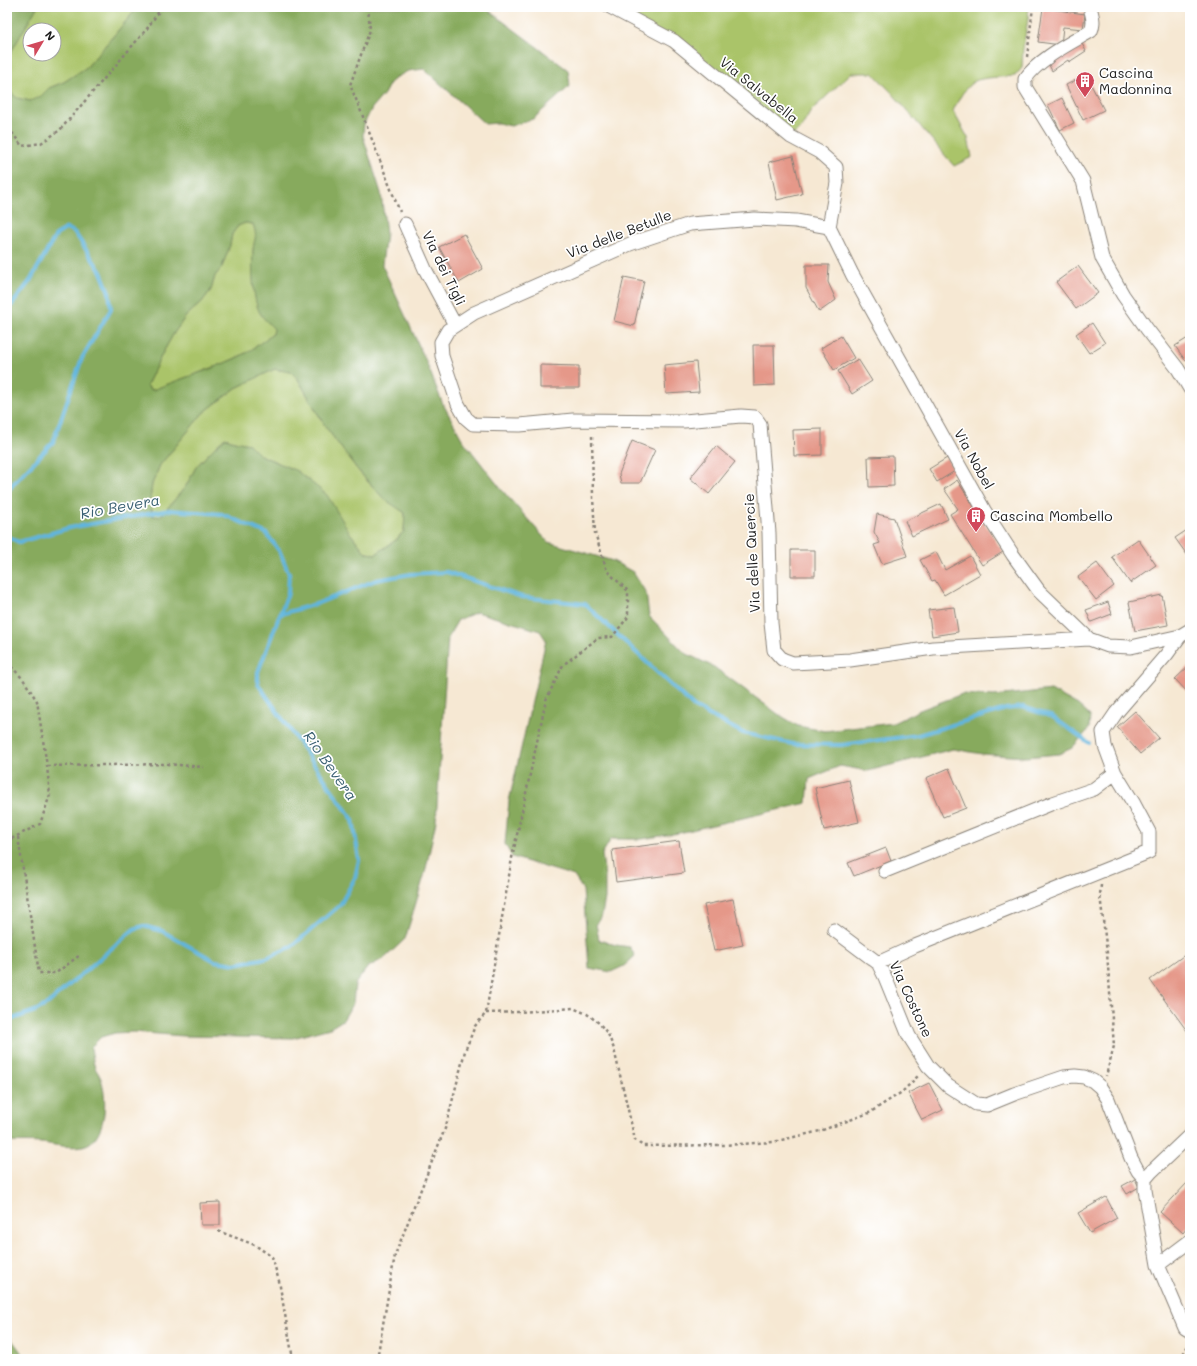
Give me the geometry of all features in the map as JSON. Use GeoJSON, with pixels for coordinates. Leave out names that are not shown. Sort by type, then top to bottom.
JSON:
{"type":"FeatureCollection","features":[{"type":"Feature","properties":{"kind":"street","name":"Via Salvabella"},"geometry":{"type":"LineString","coordinates":[[610,7],[674,40],[791,137],[819,152],[836,167],[838,183],[829,227]]}},
{"type":"Feature","properties":{"kind":"street"},"geometry":{"type":"LineString","coordinates":[[1090,7],[1093,27],[1035,67],[1025,79],[1025,88],[1083,181],[1102,258],[1123,295],[1178,369],[1190,389]]}},
{"type":"Feature","properties":{"kind":"street","name":"Via delle Betulle"},"geometry":{"type":"LineString","coordinates":[[473,424],[466,418],[458,404],[442,356],[441,342],[448,330],[474,313],[623,247],[690,224],[755,218],[796,221],[829,227]]}},
{"type":"Feature","properties":{"kind":"street","name":"Via dei Tigli"},"geometry":{"type":"LineString","coordinates":[[405,224],[425,269],[455,325]]}},
{"type":"Feature","properties":{"kind":"street","name":"Via Nobel"},"geometry":{"type":"LineString","coordinates":[[829,227],[852,274],[984,510],[1013,555],[1039,591],[1089,639],[1108,646],[1131,647],[1185,633]]}},
{"type":"Feature","properties":{"kind":"street","name":"Via delle Quercie"},"geometry":{"type":"LineString","coordinates":[[473,424],[520,425],[573,420],[684,421],[741,416],[755,417],[760,424],[769,533],[771,624],[774,650],[782,659],[793,662],[850,660],[933,648],[1089,639]]}},
{"type":"Feature","properties":{"kind":"street"},"geometry":{"type":"LineString","coordinates":[[878,963],[915,946],[1149,852],[1149,832],[1115,773],[1105,746],[1103,732],[1116,712],[1185,633]]}},
{"type":"Feature","properties":{"kind":"street"},"geometry":{"type":"LineString","coordinates":[[885,871],[1053,803],[1094,789],[1115,773]]}},
{"type":"Feature","properties":{"kind":"street","name":"Via Costone"},"geometry":{"type":"LineString","coordinates":[[834,930],[878,963],[886,977],[908,1036],[928,1066],[948,1086],[976,1104],[987,1105],[1064,1077],[1084,1077],[1093,1081],[1100,1087],[1108,1099],[1131,1158],[1138,1171],[1145,1179]]}},
{"type":"Feature","properties":{"kind":"street"},"geometry":{"type":"LineString","coordinates":[[1190,1136],[1145,1179],[1145,1190],[1158,1265],[1185,1328],[1190,1331]]}},
{"type":"Feature","properties":{"kind":"street"},"geometry":{"type":"LineString","coordinates":[[1158,1265],[1190,1240]]}},
{"type":"Feature","properties":{"kind":"path"},"geometry":{"type":"LineString","coordinates":[[7,130],[10,130],[22,146],[41,144],[60,130],[141,36],[162,7]]}},
{"type":"Feature","properties":{"kind":"path"},"geometry":{"type":"LineString","coordinates":[[368,7],[370,30],[350,85],[371,134],[383,171],[405,224]]}},
{"type":"Feature","properties":{"kind":"path"},"geometry":{"type":"LineString","coordinates":[[1025,79],[1033,7]]}},
{"type":"Feature","properties":{"kind":"path"},"geometry":{"type":"LineString","coordinates":[[377,1359],[395,1254],[446,1126],[465,1051],[475,1026],[486,1013],[512,858],[546,700],[563,665],[598,638],[612,637],[628,617],[628,591],[607,571],[595,534],[592,420]]}},
{"type":"Feature","properties":{"kind":"path"},"geometry":{"type":"LineString","coordinates":[[7,662],[23,679],[37,701],[50,795],[40,824],[7,841]]}},
{"type":"Feature","properties":{"kind":"path"},"geometry":{"type":"LineString","coordinates":[[47,766],[167,764],[204,767]]}},
{"type":"Feature","properties":{"kind":"path"},"geometry":{"type":"LineString","coordinates":[[18,836],[39,973],[56,973],[80,955]]}},
{"type":"Feature","properties":{"kind":"path"},"geometry":{"type":"LineString","coordinates":[[1100,1087],[1107,1073],[1114,1046],[1107,953],[1100,895],[1103,870]]}},
{"type":"Feature","properties":{"kind":"path"},"geometry":{"type":"LineString","coordinates":[[486,1013],[573,1008],[587,1014],[599,1023],[608,1034],[614,1049],[635,1140],[643,1146],[724,1145],[772,1142],[820,1130],[869,1113],[902,1092],[928,1066]]}},
{"type":"Feature","properties":{"kind":"path"},"geometry":{"type":"LineString","coordinates":[[218,1231],[256,1244],[272,1256],[279,1281],[294,1359]]}},
{"type":"Feature","properties":{"kind":"path"},"geometry":{"type":"LineString","coordinates":[[1180,1359],[1190,1342]]}},
{"type":"Feature","properties":{"kind":"green space"},"geometry":{"type":"Polygon","coordinates":[[[7,7],[37,7],[28,22],[22,22],[22,33],[7,59],[7,7]]]}},
{"type":"Feature","properties":{"kind":"green space"},"geometry":{"type":"Polygon","coordinates":[[[37,7],[138,7],[87,67],[64,82],[49,88],[40,97],[30,101],[17,98],[7,89],[7,59],[22,33],[22,62],[62,62],[62,22],[28,22],[37,7]]]}},
{"type":"Feature","properties":{"kind":"green space"},"geometry":{"type":"Polygon","coordinates":[[[138,7],[484,7],[568,70],[570,86],[533,119],[511,126],[498,123],[485,124],[424,69],[408,71],[390,83],[384,94],[372,108],[364,124],[363,136],[381,193],[386,233],[382,265],[426,361],[442,402],[462,439],[501,489],[548,542],[613,561],[633,572],[646,593],[649,616],[685,653],[714,667],[778,714],[798,726],[825,731],[893,723],[920,710],[962,694],[994,696],[1051,690],[1078,705],[1090,716],[1089,729],[1072,748],[1059,754],[1025,757],[982,754],[953,749],[868,771],[840,766],[809,779],[807,803],[679,833],[642,839],[611,839],[602,854],[605,877],[605,898],[602,915],[596,924],[599,940],[630,947],[635,956],[624,966],[611,972],[589,968],[583,890],[574,876],[512,857],[505,844],[509,801],[546,640],[540,631],[477,612],[458,620],[448,637],[436,821],[425,873],[405,939],[386,957],[367,968],[355,984],[353,1003],[343,1020],[330,1028],[293,1038],[183,1036],[133,1032],[115,1033],[101,1037],[91,1047],[94,1066],[102,1080],[105,1106],[102,1123],[95,1138],[90,1143],[79,1147],[7,1142],[7,89],[17,98],[30,101],[40,97],[49,88],[64,82],[87,67],[138,7]],[[245,223],[238,226],[232,234],[230,245],[222,267],[215,276],[211,290],[201,303],[186,316],[174,333],[147,385],[149,389],[153,390],[237,358],[273,334],[274,329],[261,315],[255,300],[253,283],[253,251],[255,233],[253,224],[245,223]],[[275,369],[236,388],[203,413],[160,465],[152,484],[150,500],[153,516],[160,517],[186,486],[196,467],[225,438],[249,444],[260,455],[297,471],[327,495],[350,533],[366,553],[376,554],[396,540],[404,531],[405,513],[384,499],[357,469],[325,426],[298,379],[291,372],[275,369]]]}},
{"type":"Feature","properties":{"kind":"green space"},"geometry":{"type":"Polygon","coordinates":[[[610,7],[1029,7],[1022,68],[1015,76],[989,78],[975,81],[965,90],[953,111],[968,138],[972,157],[954,166],[893,94],[873,73],[851,73],[811,111],[801,128],[791,137],[713,73],[610,7]]]}},
{"type":"Feature","properties":{"kind":"green space"},"geometry":{"type":"Polygon","coordinates":[[[245,223],[253,224],[257,235],[253,249],[255,297],[274,329],[273,334],[237,358],[153,390],[149,388],[147,385],[174,333],[186,316],[201,303],[211,290],[215,276],[222,267],[230,245],[232,234],[238,226],[245,223]]]}},
{"type":"Feature","properties":{"kind":"green space"},"geometry":{"type":"Polygon","coordinates":[[[274,369],[291,372],[298,379],[325,426],[357,469],[368,482],[405,513],[404,531],[396,540],[376,554],[366,553],[350,533],[279,463],[260,455],[249,444],[225,438],[196,467],[186,486],[160,517],[153,516],[150,500],[152,484],[160,465],[203,413],[236,388],[274,369]]]}},
{"type":"Feature","properties":{"kind":"green space"},"geometry":{"type":"Polygon","coordinates":[[[7,1333],[26,1359],[7,1359],[7,1333]]]}},
{"type":"Feature","properties":{"kind":"building"},"geometry":{"type":"Polygon","coordinates":[[[1043,8],[1085,14],[1083,29],[1063,27],[1061,45],[1038,42],[1043,8]]]}},
{"type":"Feature","properties":{"kind":"building"},"geometry":{"type":"Polygon","coordinates":[[[1081,42],[1086,51],[1069,62],[1068,60],[1052,71],[1048,63],[1081,42]]]}},
{"type":"Feature","properties":{"kind":"building","name":"Cascina Madonnina"},"geometry":{"type":"Polygon","coordinates":[[[1086,75],[1104,110],[1083,120],[1066,85],[1086,75]]]}},
{"type":"Feature","properties":{"kind":"building"},"geometry":{"type":"Polygon","coordinates":[[[1062,98],[1074,123],[1060,130],[1048,105],[1062,98]]]}},
{"type":"Feature","properties":{"kind":"building"},"geometry":{"type":"Polygon","coordinates":[[[793,156],[802,194],[777,200],[769,162],[793,156]]]}},
{"type":"Feature","properties":{"kind":"building"},"geometry":{"type":"Polygon","coordinates":[[[464,234],[483,269],[459,283],[439,247],[464,234]]]}},
{"type":"Feature","properties":{"kind":"building"},"geometry":{"type":"Polygon","coordinates":[[[806,265],[829,265],[828,282],[836,300],[819,312],[806,288],[806,265]]]}},
{"type":"Feature","properties":{"kind":"building"},"geometry":{"type":"Polygon","coordinates":[[[1078,266],[1098,293],[1076,309],[1056,282],[1078,266]]]}},
{"type":"Feature","properties":{"kind":"building"},"geometry":{"type":"Polygon","coordinates":[[[624,277],[644,281],[634,326],[614,321],[624,277]]]}},
{"type":"Feature","properties":{"kind":"building"},"geometry":{"type":"Polygon","coordinates":[[[1092,323],[1105,343],[1089,353],[1076,334],[1092,323]]]}},
{"type":"Feature","properties":{"kind":"building"},"geometry":{"type":"Polygon","coordinates":[[[841,336],[854,358],[834,370],[821,348],[841,336]]]}},
{"type":"Feature","properties":{"kind":"building"},"geometry":{"type":"Polygon","coordinates":[[[1188,338],[1190,341],[1190,357],[1185,360],[1175,346],[1188,338]]]}},
{"type":"Feature","properties":{"kind":"building"},"geometry":{"type":"Polygon","coordinates":[[[753,345],[774,345],[775,385],[754,386],[753,345]]]}},
{"type":"Feature","properties":{"kind":"building"},"geometry":{"type":"Polygon","coordinates":[[[858,359],[872,381],[852,394],[838,371],[858,359]]]}},
{"type":"Feature","properties":{"kind":"building"},"geometry":{"type":"Polygon","coordinates":[[[696,362],[699,392],[666,394],[664,365],[696,362]]]}},
{"type":"Feature","properties":{"kind":"building"},"geometry":{"type":"Polygon","coordinates":[[[540,365],[579,366],[579,388],[540,388],[540,365]]]}},
{"type":"Feature","properties":{"kind":"building"},"geometry":{"type":"Polygon","coordinates":[[[822,429],[822,455],[794,456],[793,430],[822,429]]]}},
{"type":"Feature","properties":{"kind":"building"},"geometry":{"type":"Polygon","coordinates":[[[632,441],[655,450],[640,483],[621,483],[619,474],[632,441]]]}},
{"type":"Feature","properties":{"kind":"building"},"geometry":{"type":"Polygon","coordinates":[[[716,446],[735,462],[709,494],[690,478],[716,446]]]}},
{"type":"Feature","properties":{"kind":"building"},"geometry":{"type":"Polygon","coordinates":[[[893,456],[894,486],[869,487],[868,457],[893,456]]]}},
{"type":"Feature","properties":{"kind":"building"},"geometry":{"type":"Polygon","coordinates":[[[947,458],[955,471],[937,482],[929,469],[947,458]]]}},
{"type":"Feature","properties":{"kind":"building","name":"Cascina Mombello"},"geometry":{"type":"Polygon","coordinates":[[[957,480],[1003,552],[982,565],[950,514],[958,509],[944,489],[957,480]]]}},
{"type":"Feature","properties":{"kind":"building"},"geometry":{"type":"Polygon","coordinates":[[[941,504],[948,519],[912,536],[905,521],[941,504]]]}},
{"type":"Feature","properties":{"kind":"building"},"geometry":{"type":"Polygon","coordinates":[[[877,514],[894,518],[907,556],[882,564],[874,545],[880,543],[874,532],[877,514]]]}},
{"type":"Feature","properties":{"kind":"building"},"geometry":{"type":"Polygon","coordinates":[[[1190,528],[1190,559],[1175,538],[1190,528]]]}},
{"type":"Feature","properties":{"kind":"building"},"geometry":{"type":"Polygon","coordinates":[[[1138,539],[1156,565],[1130,583],[1112,557],[1138,539]]]}},
{"type":"Feature","properties":{"kind":"building"},"geometry":{"type":"Polygon","coordinates":[[[791,550],[815,550],[815,576],[791,576],[791,550]]]}},
{"type":"Feature","properties":{"kind":"building"},"geometry":{"type":"Polygon","coordinates":[[[936,552],[945,570],[970,556],[980,574],[944,595],[935,580],[932,581],[920,560],[936,552]]]}},
{"type":"Feature","properties":{"kind":"building"},"geometry":{"type":"Polygon","coordinates":[[[1097,563],[1114,586],[1096,600],[1078,577],[1097,563]]]}},
{"type":"Feature","properties":{"kind":"building"},"geometry":{"type":"Polygon","coordinates":[[[1162,595],[1168,625],[1135,631],[1129,602],[1162,595]]]}},
{"type":"Feature","properties":{"kind":"building"},"geometry":{"type":"Polygon","coordinates":[[[1108,602],[1112,614],[1091,622],[1086,610],[1108,602]]]}},
{"type":"Feature","properties":{"kind":"building"},"geometry":{"type":"Polygon","coordinates":[[[954,607],[958,632],[932,636],[928,610],[954,607]]]}},
{"type":"Feature","properties":{"kind":"building"},"geometry":{"type":"Polygon","coordinates":[[[1190,665],[1190,695],[1175,679],[1190,665]]]}},
{"type":"Feature","properties":{"kind":"building"},"geometry":{"type":"Polygon","coordinates":[[[1135,711],[1159,738],[1140,754],[1117,727],[1135,711]]]}},
{"type":"Feature","properties":{"kind":"building"},"geometry":{"type":"Polygon","coordinates":[[[949,768],[966,808],[943,817],[926,778],[949,768]]]}},
{"type":"Feature","properties":{"kind":"building"},"geometry":{"type":"Polygon","coordinates":[[[849,780],[859,822],[824,830],[815,788],[849,780]]]}},
{"type":"Feature","properties":{"kind":"building"},"geometry":{"type":"Polygon","coordinates":[[[679,841],[684,873],[616,882],[612,850],[679,841]]]}},
{"type":"Feature","properties":{"kind":"building"},"geometry":{"type":"Polygon","coordinates":[[[886,848],[891,861],[854,876],[848,863],[886,848]]]}},
{"type":"Feature","properties":{"kind":"building"},"geometry":{"type":"Polygon","coordinates":[[[733,899],[743,945],[714,951],[704,905],[733,899]]]}},
{"type":"Feature","properties":{"kind":"building"},"geometry":{"type":"Polygon","coordinates":[[[1190,951],[1190,1035],[1150,980],[1190,951]]]}},
{"type":"Feature","properties":{"kind":"building"},"geometry":{"type":"Polygon","coordinates":[[[929,1083],[943,1110],[922,1120],[908,1093],[929,1083]]]}},
{"type":"Feature","properties":{"kind":"building"},"geometry":{"type":"Polygon","coordinates":[[[1135,1179],[1139,1187],[1127,1194],[1122,1186],[1135,1179]]]}},
{"type":"Feature","properties":{"kind":"building"},"geometry":{"type":"Polygon","coordinates":[[[1187,1183],[1190,1186],[1190,1224],[1183,1233],[1160,1212],[1187,1183]]]}},
{"type":"Feature","properties":{"kind":"building"},"geometry":{"type":"Polygon","coordinates":[[[1106,1197],[1117,1218],[1090,1233],[1078,1213],[1106,1197]]]}},
{"type":"Feature","properties":{"kind":"building"},"geometry":{"type":"Polygon","coordinates":[[[220,1202],[220,1225],[201,1225],[200,1203],[220,1202]]]}},
{"type":"Feature","properties":{"kind":"waterway","name":"Rio Bevera"},"geometry":{"type":"LineString","coordinates":[[7,311],[30,281],[56,235],[67,228],[75,233],[101,272],[109,292],[111,309],[82,358],[53,442],[7,492]]}},
{"type":"Feature","properties":{"kind":"waterway","name":"Rio Bevera"},"geometry":{"type":"LineString","coordinates":[[7,535],[19,542],[69,528],[169,510],[222,514],[266,533],[280,552],[289,574],[288,593],[258,672],[258,684],[353,820],[359,860],[355,878],[340,905],[291,947],[266,958],[235,964],[215,961],[162,931],[143,926],[134,929],[46,1005],[35,1011],[7,1021]]}},
{"type":"Feature","properties":{"kind":"waterway"},"geometry":{"type":"LineString","coordinates":[[281,614],[316,604],[376,580],[411,574],[447,572],[522,597],[585,604],[694,707],[743,733],[793,744],[841,745],[918,735],[1006,709],[1023,707],[1053,717],[1089,743]]}},
{"type":"Feature","properties":{"kind":"place","name":"Cascina Madonnina"},"geometry":{"type":"Point","coordinates":[1085,98]}},
{"type":"Feature","properties":{"kind":"place","name":"Cascina Mombello"},"geometry":{"type":"Point","coordinates":[976,533]}}]}
